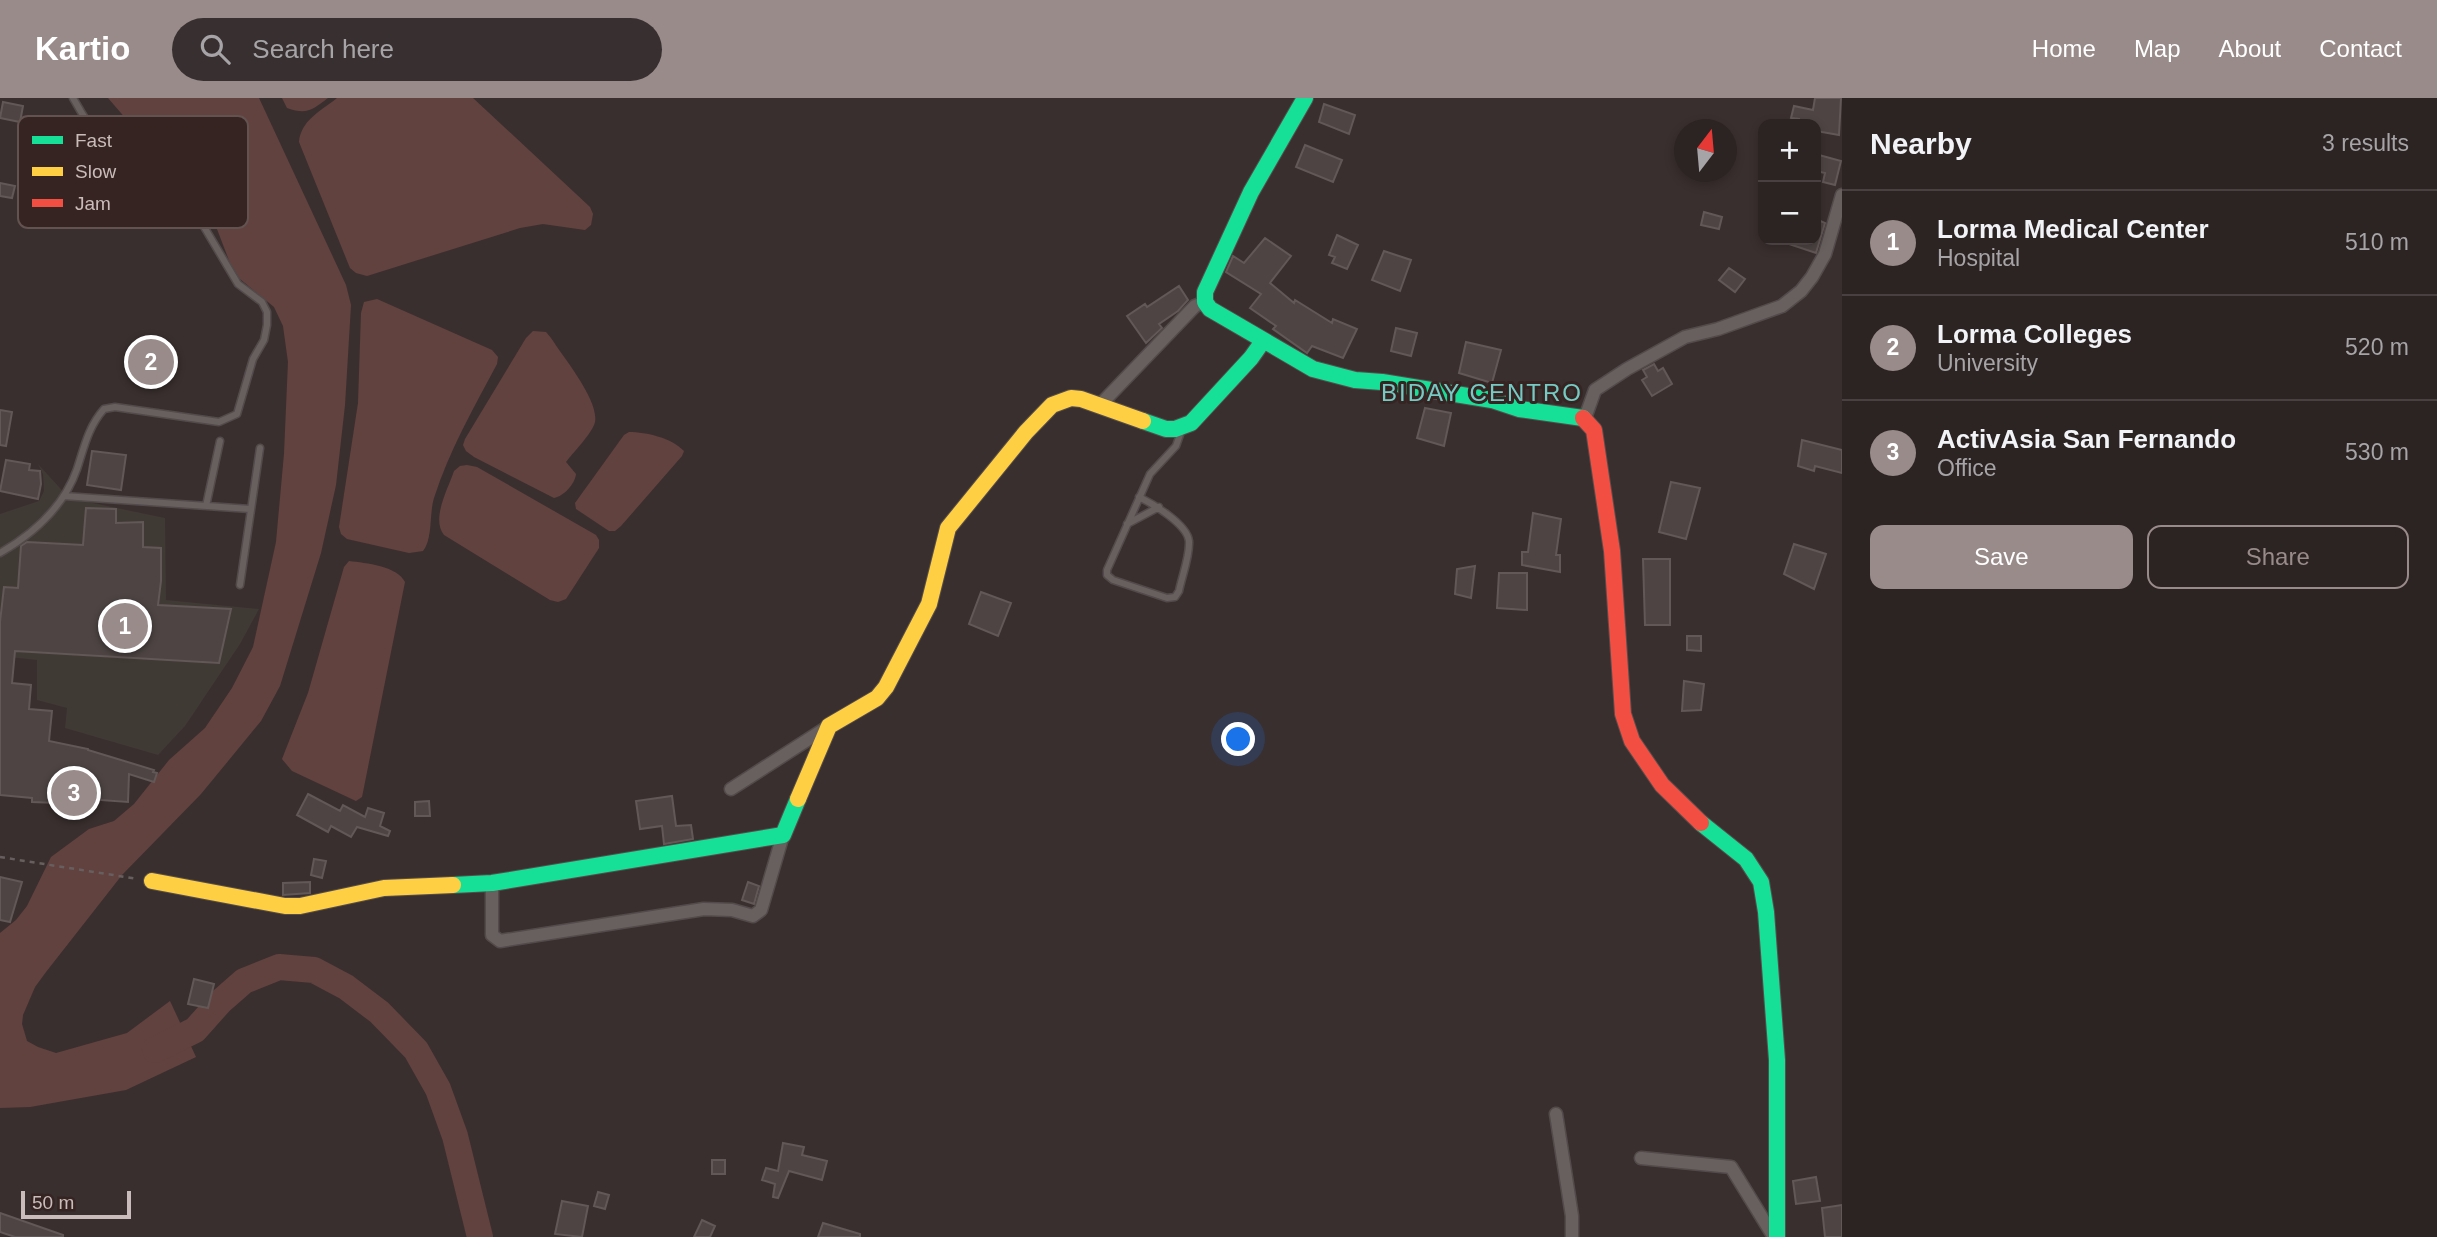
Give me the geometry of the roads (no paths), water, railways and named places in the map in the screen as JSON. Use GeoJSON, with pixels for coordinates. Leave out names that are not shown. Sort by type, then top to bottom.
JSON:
{"type":"FeatureCollection","features":[{"type":"Feature","properties":{"kind":"street"},"geometry":{"type":"LineString","coordinates":[[1305,98],[1251,192],[1205,292],[1205,302],[1210,309],[1313,369],[1355,380],[1492,400],[1519,409],[1584,418],[1594,430],[1612,551],[1623,714],[1632,741],[1662,785],[1706,827],[1746,859],[1762,882],[1777,1059],[1775,1237]]}},
{"type":"Feature","properties":{"kind":"street"},"geometry":{"type":"LineString","coordinates":[[1584,418],[1595,390],[1627,369],[1685,337],[1718,330],[1782,306],[1801,291],[1812,278],[1825,254],[1842,195]]}},
{"type":"Feature","properties":{"kind":"street"},"geometry":{"type":"LineString","coordinates":[[1100,405],[1195,306],[1205,302]]}},
{"type":"Feature","properties":{"kind":"street"},"geometry":{"type":"LineString","coordinates":[[731,789],[882,694],[929,604],[948,528],[1026,432],[1052,405],[1071,398],[1100,405],[1166,429],[1182,427],[1191,423],[1263,341]]}},
{"type":"Feature","properties":{"kind":"street"},"geometry":{"type":"LineString","coordinates":[[492,883],[492,935],[500,941],[704,909],[732,910],[753,915],[761,910],[783,835],[829,726]]}},
{"type":"Feature","properties":{"kind":"street"},"geometry":{"type":"LineString","coordinates":[[152,881],[285,906],[310,904],[384,888],[492,883],[783,835]]}},
{"type":"Feature","properties":{"kind":"street"},"geometry":{"type":"LineString","coordinates":[[1556,1114],[1572,1216],[1572,1237]]}},
{"type":"Feature","properties":{"kind":"street"},"geometry":{"type":"LineString","coordinates":[[1641,1158],[1725,1164],[1731,1167],[1775,1237]]}},
{"type":"Feature","properties":{"kind":"lane"},"geometry":{"type":"LineString","coordinates":[[73,98],[83,116]]}},
{"type":"Feature","properties":{"kind":"lane"},"geometry":{"type":"LineString","coordinates":[[0,553],[31,531],[55,509],[77,469],[91,427],[104,410],[115,407],[219,422],[237,414],[253,359],[264,340],[268,325],[267,312],[262,302],[238,284],[205,228]]}},
{"type":"Feature","properties":{"kind":"lane"},"geometry":{"type":"LineString","coordinates":[[1139,497],[1159,507],[1187,533],[1189,540],[1179,591],[1175,597],[1167,598],[1113,580],[1107,575],[1107,569],[1139,497],[1150,474],[1176,446],[1182,427]]}},
{"type":"Feature","properties":{"kind":"lane"},"geometry":{"type":"LineString","coordinates":[[206,506],[220,441]]}},
{"type":"Feature","properties":{"kind":"lane"},"geometry":{"type":"LineString","coordinates":[[240,585],[260,448]]}},
{"type":"Feature","properties":{"kind":"lane"},"geometry":{"type":"LineString","coordinates":[[64,496],[250,509]]}},
{"type":"Feature","properties":{"kind":"lane"},"geometry":{"type":"LineString","coordinates":[[1127,525],[1159,507]]}},
{"type":"Feature","properties":{"kind":"waterway"},"geometry":{"type":"LineString","coordinates":[[155,1050],[195,1030],[220,1002],[244,981],[279,967],[314,970],[346,987],[379,1012],[416,1050],[438,1089],[455,1136],[480,1237]]}},
{"type":"Feature","properties":{"kind":"place","name":"Lorma Colleges"},"geometry":{"type":"Point","coordinates":[151,362]}},
{"type":"Feature","properties":{"kind":"place","name":"Lorma Medical Center"},"geometry":{"type":"Point","coordinates":[125,626]}},
{"type":"Feature","properties":{"kind":"place","name":"ActivAsia San Fernando"},"geometry":{"type":"Point","coordinates":[74,793]}},
{"type":"Feature","properties":{"kind":"district","name":"BIDAY CENTRO"},"geometry":{"type":"Point","coordinates":[1482,393]}}]}
